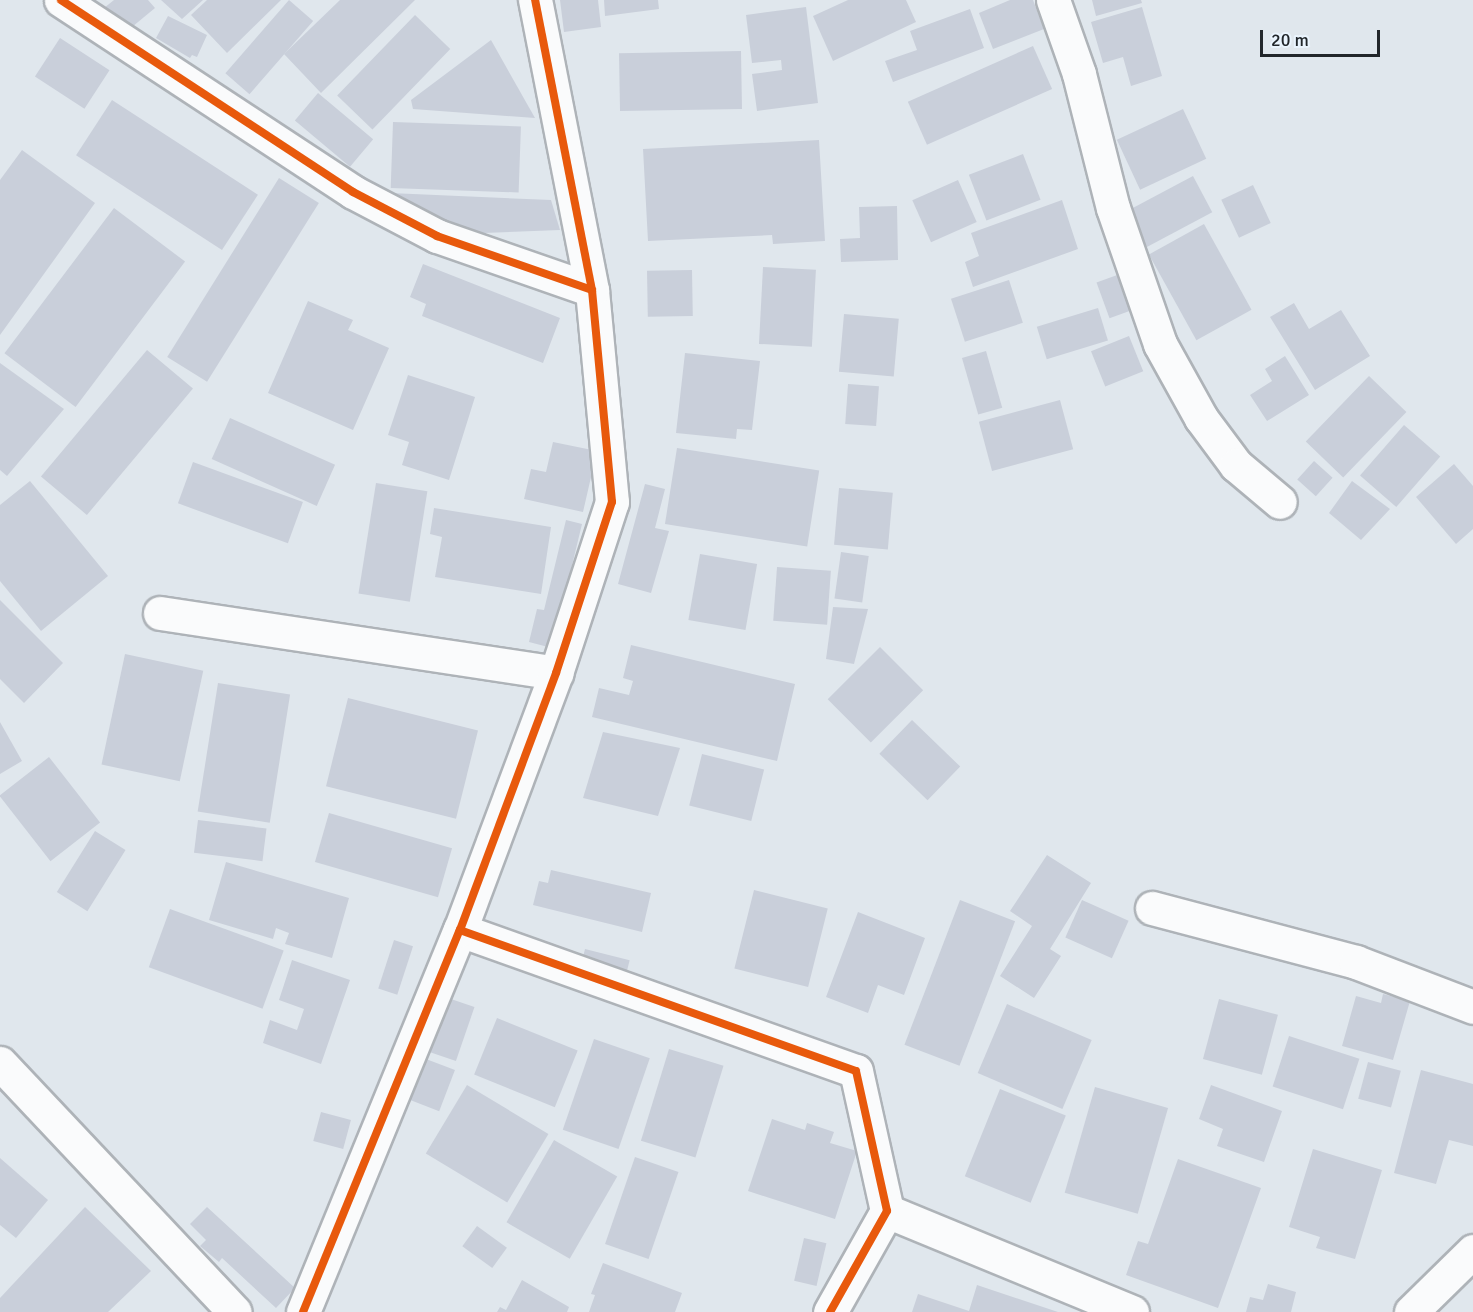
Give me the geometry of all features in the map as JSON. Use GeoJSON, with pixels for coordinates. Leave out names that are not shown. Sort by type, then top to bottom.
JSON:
{"type":"FeatureCollection","features":[{"type":"Feature","properties":{"kind":"street"},"geometry":{"type":"LineString","coordinates":[[61,0],[353,192],[437,236],[592,290]]}},
{"type":"Feature","properties":{"kind":"street"},"geometry":{"type":"LineString","coordinates":[[303,1312],[460,930],[556,673],[612,502],[592,290],[535,0]]}},
{"type":"Feature","properties":{"kind":"street"},"geometry":{"type":"LineString","coordinates":[[1053,0],[1079,74],[1113,208],[1160,344],[1201,418],[1236,465],[1281,502]]}},
{"type":"Feature","properties":{"kind":"street"},"geometry":{"type":"LineString","coordinates":[[160,613],[556,673]]}},
{"type":"Feature","properties":{"kind":"street"},"geometry":{"type":"LineString","coordinates":[[1152,908],[1356,962],[1473,1007]]}},
{"type":"Feature","properties":{"kind":"street"},"geometry":{"type":"LineString","coordinates":[[460,930],[856,1071],[887,1211],[830,1312]]}},
{"type":"Feature","properties":{"kind":"street"},"geometry":{"type":"LineString","coordinates":[[0,1063],[235,1312]]}},
{"type":"Feature","properties":{"kind":"street"},"geometry":{"type":"LineString","coordinates":[[887,1211],[1132,1312]]}},
{"type":"Feature","properties":{"kind":"street"},"geometry":{"type":"LineString","coordinates":[[1411,1312],[1473,1251]]}},
{"type":"Feature","properties":{"kind":"building"},"geometry":{"type":"Polygon","coordinates":[[[114,0],[148,0],[155,8],[132,27],[104,8],[114,0]]]}},
{"type":"Feature","properties":{"kind":"building"},"geometry":{"type":"Polygon","coordinates":[[[161,0],[203,0],[182,19],[161,0]]]}},
{"type":"Feature","properties":{"kind":"building"},"geometry":{"type":"Polygon","coordinates":[[[207,0],[281,0],[227,53],[191,15],[207,0]]]}},
{"type":"Feature","properties":{"kind":"building"},"geometry":{"type":"Polygon","coordinates":[[[289,0],[313,21],[250,94],[225,73],[289,0]]]}},
{"type":"Feature","properties":{"kind":"building"},"geometry":{"type":"Polygon","coordinates":[[[340,0],[415,0],[321,93],[284,54],[340,0]]]}},
{"type":"Feature","properties":{"kind":"building"},"geometry":{"type":"Polygon","coordinates":[[[560,0],[598,0],[601,27],[564,32],[560,0]]]}},
{"type":"Feature","properties":{"kind":"building"},"geometry":{"type":"Polygon","coordinates":[[[604,0],[658,0],[659,9],[605,16],[604,0]]]}},
{"type":"Feature","properties":{"kind":"building"},"geometry":{"type":"Polygon","coordinates":[[[848,0],[906,0],[916,22],[833,61],[813,16],[848,0]]]}},
{"type":"Feature","properties":{"kind":"building"},"geometry":{"type":"Polygon","coordinates":[[[1010,0],[1033,0],[1044,29],[993,49],[979,13],[1010,0]]]}},
{"type":"Feature","properties":{"kind":"building"},"geometry":{"type":"Polygon","coordinates":[[[1092,0],[1141,0],[1142,3],[1096,16],[1092,0]]]}},
{"type":"Feature","properties":{"kind":"building"},"geometry":{"type":"Polygon","coordinates":[[[806,7],[818,103],[757,111],[752,74],[782,70],[781,60],[752,63],[746,15],[806,7]]]}},
{"type":"Feature","properties":{"kind":"building"},"geometry":{"type":"Polygon","coordinates":[[[1142,7],[1162,76],[1131,86],[1123,57],[1103,63],[1091,22],[1142,7]]]}},
{"type":"Feature","properties":{"kind":"building"},"geometry":{"type":"Polygon","coordinates":[[[970,9],[984,48],[893,82],[885,61],[917,50],[910,31],[970,9]]]}},
{"type":"Feature","properties":{"kind":"building"},"geometry":{"type":"Polygon","coordinates":[[[415,15],[450,49],[372,130],[337,96],[415,15]]]}},
{"type":"Feature","properties":{"kind":"building"},"geometry":{"type":"Polygon","coordinates":[[[168,16],[207,35],[197,57],[192,55],[190,58],[156,38],[168,16]]]}},
{"type":"Feature","properties":{"kind":"building"},"geometry":{"type":"Polygon","coordinates":[[[60,38],[109,70],[84,109],[35,77],[60,38]]]}},
{"type":"Feature","properties":{"kind":"building"},"geometry":{"type":"Polygon","coordinates":[[[491,40],[535,118],[413,109],[411,100],[491,40]]]}},
{"type":"Feature","properties":{"kind":"building"},"geometry":{"type":"Polygon","coordinates":[[[1033,46],[1052,89],[927,145],[908,102],[1033,46]]]}},
{"type":"Feature","properties":{"kind":"building"},"geometry":{"type":"Polygon","coordinates":[[[741,51],[742,109],[620,111],[619,53],[741,51]]]}},
{"type":"Feature","properties":{"kind":"building"},"geometry":{"type":"Polygon","coordinates":[[[318,93],[373,139],[350,167],[295,121],[318,93]]]}},
{"type":"Feature","properties":{"kind":"building"},"geometry":{"type":"Polygon","coordinates":[[[112,100],[258,195],[222,250],[76,155],[112,100]]]}},
{"type":"Feature","properties":{"kind":"building"},"geometry":{"type":"Polygon","coordinates":[[[1183,109],[1206,159],[1140,190],[1117,140],[1183,109]]]}},
{"type":"Feature","properties":{"kind":"building"},"geometry":{"type":"Polygon","coordinates":[[[393,122],[521,126],[519,192],[391,188],[393,122]]]}},
{"type":"Feature","properties":{"kind":"building"},"geometry":{"type":"Polygon","coordinates":[[[819,140],[825,241],[773,244],[772,235],[648,241],[643,149],[819,140]]]}},
{"type":"Feature","properties":{"kind":"building"},"geometry":{"type":"Polygon","coordinates":[[[22,150],[95,203],[0,335],[0,180],[22,150]]]}},
{"type":"Feature","properties":{"kind":"building"},"geometry":{"type":"Polygon","coordinates":[[[1023,154],[1041,200],[986,221],[969,175],[1023,154]]]}},
{"type":"Feature","properties":{"kind":"building"},"geometry":{"type":"Polygon","coordinates":[[[1193,176],[1212,212],[1147,247],[1128,211],[1193,176]]]}},
{"type":"Feature","properties":{"kind":"building"},"geometry":{"type":"Polygon","coordinates":[[[279,178],[319,203],[207,382],[167,357],[279,178]]]}},
{"type":"Feature","properties":{"kind":"building"},"geometry":{"type":"Polygon","coordinates":[[[958,180],[977,222],[931,242],[912,200],[958,180]]]}},
{"type":"Feature","properties":{"kind":"building"},"geometry":{"type":"Polygon","coordinates":[[[1253,185],[1271,223],[1239,238],[1221,200],[1253,185]]]}},
{"type":"Feature","properties":{"kind":"building"},"geometry":{"type":"Polygon","coordinates":[[[390,193],[551,200],[560,230],[483,233],[388,202],[390,193]]]}},
{"type":"Feature","properties":{"kind":"building"},"geometry":{"type":"Polygon","coordinates":[[[1062,200],[1078,249],[973,287],[965,262],[979,256],[971,233],[1062,200]]]}},
{"type":"Feature","properties":{"kind":"building"},"geometry":{"type":"Polygon","coordinates":[[[897,206],[898,260],[841,262],[840,239],[860,238],[859,207],[897,206]]]}},
{"type":"Feature","properties":{"kind":"building"},"geometry":{"type":"Polygon","coordinates":[[[114,208],[185,262],[76,407],[4,353],[114,208]]]}},
{"type":"Feature","properties":{"kind":"building"},"geometry":{"type":"Polygon","coordinates":[[[1204,224],[1252,310],[1196,340],[1149,255],[1204,224]]]}},
{"type":"Feature","properties":{"kind":"building"},"geometry":{"type":"Polygon","coordinates":[[[423,264],[560,318],[543,363],[422,316],[426,304],[410,297],[423,264]]]}},
{"type":"Feature","properties":{"kind":"building"},"geometry":{"type":"Polygon","coordinates":[[[763,267],[816,270],[812,347],[759,344],[763,267]]]}},
{"type":"Feature","properties":{"kind":"building"},"geometry":{"type":"Polygon","coordinates":[[[692,270],[693,316],[648,317],[647,271],[692,270]]]}},
{"type":"Feature","properties":{"kind":"building"},"geometry":{"type":"Polygon","coordinates":[[[1120,274],[1133,310],[1110,318],[1097,283],[1120,274]]]}},
{"type":"Feature","properties":{"kind":"building"},"geometry":{"type":"Polygon","coordinates":[[[1009,280],[1023,323],[965,342],[951,299],[1009,280]]]}},
{"type":"Feature","properties":{"kind":"building"},"geometry":{"type":"Polygon","coordinates":[[[308,301],[353,320],[348,330],[389,348],[353,430],[268,393],[308,301]]]}},
{"type":"Feature","properties":{"kind":"building"},"geometry":{"type":"Polygon","coordinates":[[[1294,303],[1309,329],[1341,310],[1370,356],[1315,390],[1270,317],[1294,303]]]}},
{"type":"Feature","properties":{"kind":"building"},"geometry":{"type":"Polygon","coordinates":[[[1098,308],[1108,341],[1047,359],[1037,327],[1098,308]]]}},
{"type":"Feature","properties":{"kind":"building"},"geometry":{"type":"Polygon","coordinates":[[[844,314],[899,319],[894,377],[839,372],[844,314]]]}},
{"type":"Feature","properties":{"kind":"building"},"geometry":{"type":"Polygon","coordinates":[[[1129,336],[1143,371],[1105,387],[1091,351],[1129,336]]]}},
{"type":"Feature","properties":{"kind":"building"},"geometry":{"type":"Polygon","coordinates":[[[147,350],[193,389],[87,515],[41,476],[147,350]]]}},
{"type":"Feature","properties":{"kind":"building"},"geometry":{"type":"Polygon","coordinates":[[[986,351],[1002,408],[978,415],[962,358],[986,351]]]}},
{"type":"Feature","properties":{"kind":"building"},"geometry":{"type":"Polygon","coordinates":[[[685,353],[760,361],[752,430],[737,429],[736,439],[676,433],[685,353]]]}},
{"type":"Feature","properties":{"kind":"building"},"geometry":{"type":"Polygon","coordinates":[[[1285,356],[1309,395],[1267,421],[1250,395],[1272,381],[1265,369],[1285,356]]]}},
{"type":"Feature","properties":{"kind":"building"},"geometry":{"type":"Polygon","coordinates":[[[0,363],[64,409],[7,476],[0,470],[0,363]]]}},
{"type":"Feature","properties":{"kind":"building"},"geometry":{"type":"Polygon","coordinates":[[[408,375],[475,397],[449,480],[402,465],[409,442],[388,435],[408,375]]]}},
{"type":"Feature","properties":{"kind":"building"},"geometry":{"type":"Polygon","coordinates":[[[1369,376],[1406,412],[1343,478],[1306,441],[1369,376]]]}},
{"type":"Feature","properties":{"kind":"building"},"geometry":{"type":"Polygon","coordinates":[[[848,384],[879,386],[876,426],[845,424],[848,384]]]}},
{"type":"Feature","properties":{"kind":"building"},"geometry":{"type":"Polygon","coordinates":[[[1060,400],[1073,449],[992,471],[979,422],[1060,400]]]}},
{"type":"Feature","properties":{"kind":"building"},"geometry":{"type":"Polygon","coordinates":[[[230,418],[335,465],[317,506],[212,459],[230,418]]]}},
{"type":"Feature","properties":{"kind":"building"},"geometry":{"type":"Polygon","coordinates":[[[1404,425],[1440,456],[1396,507],[1360,476],[1404,425]]]}},
{"type":"Feature","properties":{"kind":"building"},"geometry":{"type":"Polygon","coordinates":[[[553,442],[597,451],[583,512],[524,499],[531,469],[546,472],[553,442]]]}},
{"type":"Feature","properties":{"kind":"building"},"geometry":{"type":"Polygon","coordinates":[[[677,448],[819,471],[807,547],[665,524],[677,448]]]}},
{"type":"Feature","properties":{"kind":"building"},"geometry":{"type":"Polygon","coordinates":[[[1314,461],[1333,478],[1316,496],[1297,480],[1314,461]]]}},
{"type":"Feature","properties":{"kind":"building"},"geometry":{"type":"Polygon","coordinates":[[[193,462],[303,502],[288,543],[178,503],[193,462]]]}},
{"type":"Feature","properties":{"kind":"building"},"geometry":{"type":"Polygon","coordinates":[[[1454,464],[1473,486],[1473,529],[1456,544],[1416,497],[1454,464]]]}},
{"type":"Feature","properties":{"kind":"building"},"geometry":{"type":"Polygon","coordinates":[[[30,481],[108,576],[41,631],[0,581],[0,505],[30,481]]]}},
{"type":"Feature","properties":{"kind":"building"},"geometry":{"type":"Polygon","coordinates":[[[1352,481],[1390,509],[1361,540],[1329,513],[1352,481]]]}},
{"type":"Feature","properties":{"kind":"building"},"geometry":{"type":"Polygon","coordinates":[[[376,483],[427,491],[410,602],[358,594],[376,483]]]}},
{"type":"Feature","properties":{"kind":"building"},"geometry":{"type":"Polygon","coordinates":[[[645,484],[665,489],[655,528],[669,531],[651,593],[618,584],[645,484]]]}},
{"type":"Feature","properties":{"kind":"building"},"geometry":{"type":"Polygon","coordinates":[[[839,488],[893,493],[888,549],[834,545],[839,488]]]}},
{"type":"Feature","properties":{"kind":"building"},"geometry":{"type":"Polygon","coordinates":[[[434,508],[551,527],[541,594],[435,577],[442,537],[430,534],[434,508]]]}},
{"type":"Feature","properties":{"kind":"building"},"geometry":{"type":"Polygon","coordinates":[[[566,520],[582,524],[552,648],[529,642],[537,609],[544,610],[566,520]]]}},
{"type":"Feature","properties":{"kind":"building"},"geometry":{"type":"Polygon","coordinates":[[[841,552],[869,556],[862,602],[834,599],[841,552]]]}},
{"type":"Feature","properties":{"kind":"building"},"geometry":{"type":"Polygon","coordinates":[[[700,554],[757,564],[745,630],[688,620],[700,554]]]}},
{"type":"Feature","properties":{"kind":"building"},"geometry":{"type":"Polygon","coordinates":[[[777,567],[831,571],[827,625],[773,621],[777,567]]]}},
{"type":"Feature","properties":{"kind":"building"},"geometry":{"type":"Polygon","coordinates":[[[0,600],[63,663],[24,703],[0,679],[0,600]]]}},
{"type":"Feature","properties":{"kind":"building"},"geometry":{"type":"Polygon","coordinates":[[[833,607],[868,609],[854,664],[826,659],[833,607]]]}},
{"type":"Feature","properties":{"kind":"building"},"geometry":{"type":"Polygon","coordinates":[[[631,645],[795,684],[777,761],[592,717],[599,688],[629,695],[633,681],[623,678],[631,645]]]}},
{"type":"Feature","properties":{"kind":"building"},"geometry":{"type":"Polygon","coordinates":[[[880,647],[923,690],[871,742],[828,699],[880,647]]]}},
{"type":"Feature","properties":{"kind":"building"},"geometry":{"type":"Polygon","coordinates":[[[125,654],[203,671],[180,781],[102,765],[125,654]]]}},
{"type":"Feature","properties":{"kind":"building"},"geometry":{"type":"Polygon","coordinates":[[[218,683],[290,694],[270,823],[198,811],[218,683]]]}},
{"type":"Feature","properties":{"kind":"building"},"geometry":{"type":"Polygon","coordinates":[[[348,698],[478,730],[456,819],[326,786],[348,698]]]}},
{"type":"Feature","properties":{"kind":"building"},"geometry":{"type":"Polygon","coordinates":[[[912,720],[960,767],[928,800],[879,754],[912,720]]]}},
{"type":"Feature","properties":{"kind":"building"},"geometry":{"type":"Polygon","coordinates":[[[0,722],[22,761],[0,774],[0,722]]]}},
{"type":"Feature","properties":{"kind":"building"},"geometry":{"type":"Polygon","coordinates":[[[603,732],[680,748],[658,816],[583,798],[603,732]]]}},
{"type":"Feature","properties":{"kind":"building"},"geometry":{"type":"Polygon","coordinates":[[[702,754],[764,769],[751,821],[689,805],[702,754]]]}},
{"type":"Feature","properties":{"kind":"building"},"geometry":{"type":"Polygon","coordinates":[[[49,757],[100,822],[50,861],[0,797],[49,757]]]}},
{"type":"Feature","properties":{"kind":"building"},"geometry":{"type":"Polygon","coordinates":[[[329,813],[452,848],[438,897],[315,862],[329,813]]]}},
{"type":"Feature","properties":{"kind":"building"},"geometry":{"type":"Polygon","coordinates":[[[198,820],[266,828],[262,861],[194,853],[198,820]]]}},
{"type":"Feature","properties":{"kind":"building"},"geometry":{"type":"Polygon","coordinates":[[[95,831],[126,850],[87,911],[57,892],[95,831]]]}},
{"type":"Feature","properties":{"kind":"building"},"geometry":{"type":"Polygon","coordinates":[[[1047,855],[1091,883],[1050,949],[1061,956],[1034,998],[1000,976],[1032,926],[1010,911],[1047,855]]]}},
{"type":"Feature","properties":{"kind":"building"},"geometry":{"type":"Polygon","coordinates":[[[226,862],[349,898],[332,958],[285,944],[289,933],[276,928],[273,939],[209,920],[226,862]]]}},
{"type":"Feature","properties":{"kind":"building"},"geometry":{"type":"Polygon","coordinates":[[[551,870],[651,893],[642,932],[533,905],[539,881],[548,883],[551,870]]]}},
{"type":"Feature","properties":{"kind":"building"},"geometry":{"type":"Polygon","coordinates":[[[754,890],[828,908],[808,987],[734,969],[754,890]]]}},
{"type":"Feature","properties":{"kind":"building"},"geometry":{"type":"Polygon","coordinates":[[[960,900],[1015,921],[960,1066],[904,1045],[960,900]]]}},
{"type":"Feature","properties":{"kind":"building"},"geometry":{"type":"Polygon","coordinates":[[[1082,900],[1129,921],[1112,958],[1065,937],[1082,900]]]}},
{"type":"Feature","properties":{"kind":"building"},"geometry":{"type":"Polygon","coordinates":[[[170,909],[284,950],[262,1009],[149,967],[170,909]]]}},
{"type":"Feature","properties":{"kind":"building"},"geometry":{"type":"Polygon","coordinates":[[[858,912],[925,938],[904,995],[878,985],[868,1013],[826,997],[858,912]]]}},
{"type":"Feature","properties":{"kind":"building"},"geometry":{"type":"Polygon","coordinates":[[[394,940],[413,946],[397,995],[378,989],[394,940]]]}},
{"type":"Feature","properties":{"kind":"building"},"geometry":{"type":"Polygon","coordinates":[[[585,949],[630,960],[626,975],[581,964],[585,949]]]}},
{"type":"Feature","properties":{"kind":"building"},"geometry":{"type":"Polygon","coordinates":[[[292,960],[350,980],[321,1064],[263,1043],[270,1020],[297,1030],[304,1009],[279,1000],[292,960]]]}},
{"type":"Feature","properties":{"kind":"building"},"geometry":{"type":"Polygon","coordinates":[[[1383,994],[1410,1001],[1393,1060],[1342,1046],[1356,996],[1381,1003],[1383,994]]]}},
{"type":"Feature","properties":{"kind":"building"},"geometry":{"type":"Polygon","coordinates":[[[448,998],[474,1007],[456,1061],[429,1052],[448,998]]]}},
{"type":"Feature","properties":{"kind":"building"},"geometry":{"type":"Polygon","coordinates":[[[1219,999],[1278,1015],[1262,1075],[1203,1059],[1219,999]]]}},
{"type":"Feature","properties":{"kind":"building"},"geometry":{"type":"Polygon","coordinates":[[[1007,1004],[1092,1040],[1062,1109],[978,1073],[1007,1004]]]}},
{"type":"Feature","properties":{"kind":"building"},"geometry":{"type":"Polygon","coordinates":[[[497,1018],[578,1051],[555,1107],[474,1075],[497,1018]]]}},
{"type":"Feature","properties":{"kind":"building"},"geometry":{"type":"Polygon","coordinates":[[[1289,1036],[1359,1059],[1343,1109],[1273,1086],[1289,1036]]]}},
{"type":"Feature","properties":{"kind":"building"},"geometry":{"type":"Polygon","coordinates":[[[594,1039],[650,1058],[619,1149],[563,1130],[594,1039]]]}},
{"type":"Feature","properties":{"kind":"building"},"geometry":{"type":"Polygon","coordinates":[[[669,1049],[724,1066],[695,1157],[641,1141],[669,1049]]]}},
{"type":"Feature","properties":{"kind":"building"},"geometry":{"type":"Polygon","coordinates":[[[426,1059],[455,1070],[439,1111],[410,1100],[426,1059]]]}},
{"type":"Feature","properties":{"kind":"building"},"geometry":{"type":"Polygon","coordinates":[[[1368,1062],[1401,1071],[1391,1108],[1358,1099],[1368,1062]]]}},
{"type":"Feature","properties":{"kind":"building"},"geometry":{"type":"Polygon","coordinates":[[[1421,1070],[1473,1084],[1473,1146],[1449,1140],[1436,1184],[1394,1173],[1421,1070]]]}},
{"type":"Feature","properties":{"kind":"building"},"geometry":{"type":"Polygon","coordinates":[[[467,1085],[548,1134],[507,1203],[426,1154],[467,1085]]]}},
{"type":"Feature","properties":{"kind":"building"},"geometry":{"type":"Polygon","coordinates":[[[1211,1085],[1282,1111],[1264,1162],[1217,1146],[1223,1129],[1199,1119],[1211,1085]]]}},
{"type":"Feature","properties":{"kind":"building"},"geometry":{"type":"Polygon","coordinates":[[[1095,1087],[1168,1108],[1138,1214],[1065,1193],[1095,1087]]]}},
{"type":"Feature","properties":{"kind":"building"},"geometry":{"type":"Polygon","coordinates":[[[1000,1089],[1066,1116],[1031,1203],[965,1176],[1000,1089]]]}},
{"type":"Feature","properties":{"kind":"building"},"geometry":{"type":"Polygon","coordinates":[[[321,1112],[351,1120],[343,1149],[313,1141],[321,1112]]]}},
{"type":"Feature","properties":{"kind":"building"},"geometry":{"type":"Polygon","coordinates":[[[772,1119],[805,1130],[807,1123],[834,1132],[830,1143],[857,1151],[835,1219],[748,1191],[772,1119]]]}},
{"type":"Feature","properties":{"kind":"building"},"geometry":{"type":"Polygon","coordinates":[[[554,1140],[617,1176],[570,1259],[506,1222],[554,1140]]]}},
{"type":"Feature","properties":{"kind":"building"},"geometry":{"type":"Polygon","coordinates":[[[1313,1149],[1382,1170],[1355,1259],[1316,1248],[1320,1237],[1289,1227],[1313,1149]]]}},
{"type":"Feature","properties":{"kind":"building"},"geometry":{"type":"Polygon","coordinates":[[[635,1157],[678,1172],[649,1259],[605,1244],[635,1157]]]}},
{"type":"Feature","properties":{"kind":"building"},"geometry":{"type":"Polygon","coordinates":[[[0,1158],[48,1200],[16,1238],[0,1225],[0,1158]]]}},
{"type":"Feature","properties":{"kind":"building"},"geometry":{"type":"Polygon","coordinates":[[[1178,1159],[1261,1188],[1218,1308],[1126,1275],[1138,1241],[1148,1244],[1178,1159]]]}},
{"type":"Feature","properties":{"kind":"building"},"geometry":{"type":"Polygon","coordinates":[[[85,1207],[151,1271],[108,1312],[0,1312],[0,1298],[85,1207]]]}},
{"type":"Feature","properties":{"kind":"building"},"geometry":{"type":"Polygon","coordinates":[[[207,1207],[295,1288],[276,1308],[222,1258],[219,1262],[200,1246],[206,1240],[190,1224],[207,1207]]]}},
{"type":"Feature","properties":{"kind":"building"},"geometry":{"type":"Polygon","coordinates":[[[477,1226],[507,1248],[492,1268],[462,1246],[477,1226]]]}},
{"type":"Feature","properties":{"kind":"building"},"geometry":{"type":"Polygon","coordinates":[[[804,1238],[826,1243],[817,1286],[794,1281],[804,1238]]]}},
{"type":"Feature","properties":{"kind":"building"},"geometry":{"type":"Polygon","coordinates":[[[603,1263],[682,1293],[675,1312],[589,1312],[595,1295],[591,1294],[603,1263]]]}},
{"type":"Feature","properties":{"kind":"building"},"geometry":{"type":"Polygon","coordinates":[[[522,1280],[569,1307],[567,1312],[497,1312],[500,1307],[506,1310],[522,1280]]]}},
{"type":"Feature","properties":{"kind":"building"},"geometry":{"type":"Polygon","coordinates":[[[1268,1284],[1296,1292],[1291,1312],[1246,1312],[1250,1297],[1263,1300],[1268,1284]]]}},
{"type":"Feature","properties":{"kind":"building"},"geometry":{"type":"Polygon","coordinates":[[[977,1285],[1058,1312],[912,1312],[918,1294],[969,1311],[977,1285]]]}},
{"type":"Feature","properties":{"kind":"cycle path"},"geometry":{"type":"LineString","coordinates":[[61,0],[353,192],[437,236],[592,290]]}},
{"type":"Feature","properties":{"kind":"cycle path"},"geometry":{"type":"LineString","coordinates":[[303,1312],[460,930],[556,673],[612,502],[592,290],[535,0]]}},
{"type":"Feature","properties":{"kind":"cycle path"},"geometry":{"type":"LineString","coordinates":[[460,930],[856,1071],[887,1211],[830,1312]]}}]}
